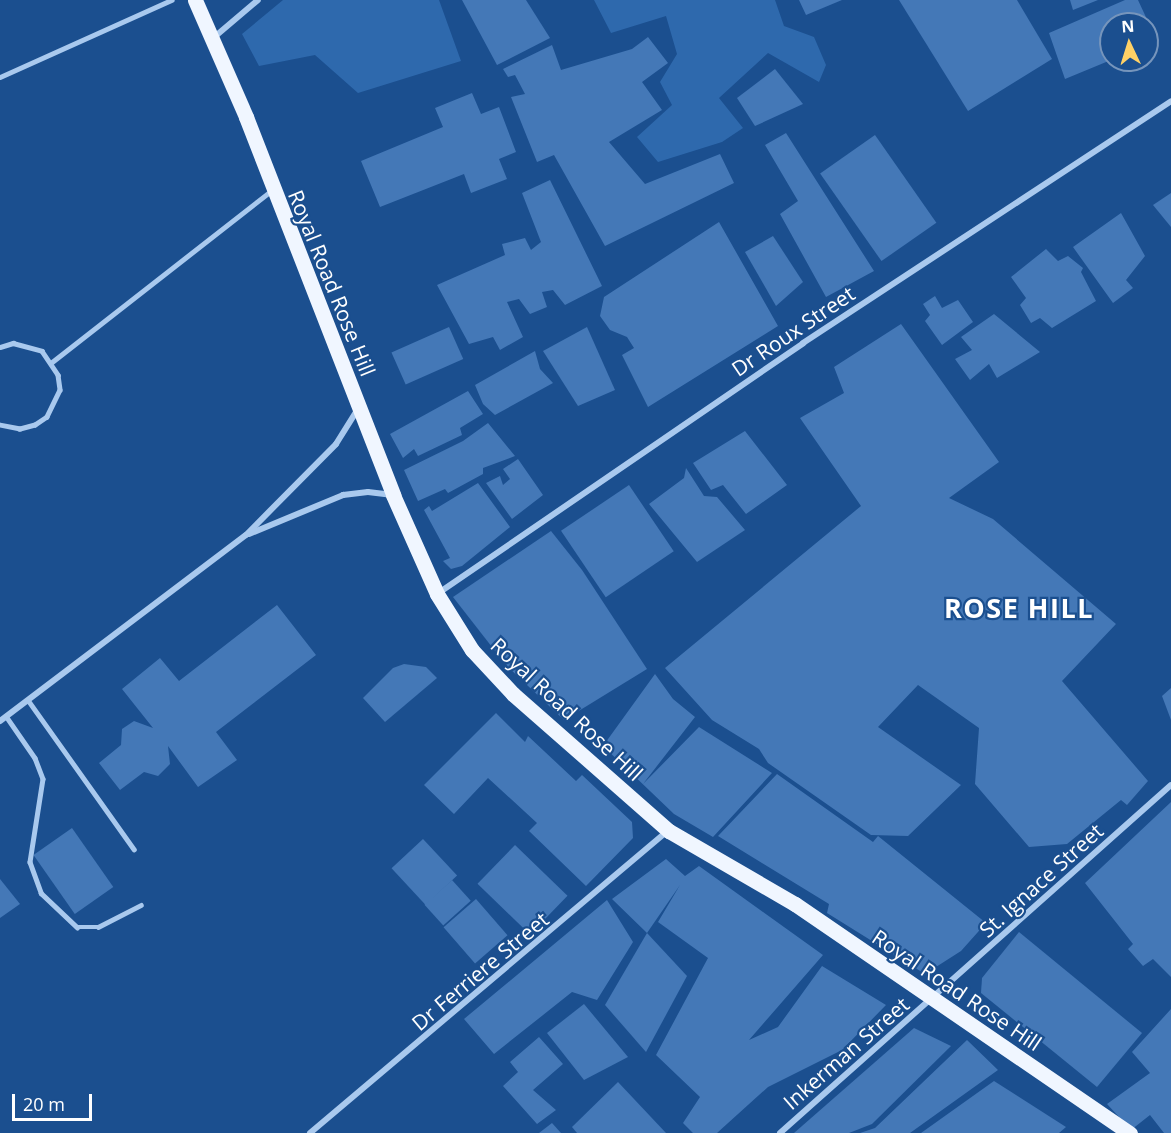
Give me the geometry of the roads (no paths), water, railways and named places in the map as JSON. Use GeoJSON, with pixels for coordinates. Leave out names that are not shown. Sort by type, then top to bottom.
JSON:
{"type":"FeatureCollection","features":[{"type":"Feature","properties":{"kind":"main road","name":"Royal Road Rose Hill"},"geometry":{"type":"LineString","coordinates":[[195,0],[393,495],[436,594],[472,650],[513,694],[669,831],[795,904],[1130,1133]]}},
{"type":"Feature","properties":{"kind":"street"},"geometry":{"type":"LineString","coordinates":[[212,39],[258,0]]}},
{"type":"Feature","properties":{"kind":"street","name":"Dr Roux Street"},"geometry":{"type":"LineString","coordinates":[[436,594],[803,343],[1171,101]]}},
{"type":"Feature","properties":{"kind":"street"},"geometry":{"type":"LineString","coordinates":[[3,719],[246,535],[336,444],[359,406]]}},
{"type":"Feature","properties":{"kind":"street"},"geometry":{"type":"LineString","coordinates":[[246,535],[343,495],[368,492],[393,495]]}},
{"type":"Feature","properties":{"kind":"street","name":"St. Ignace Street"},"geometry":{"type":"LineString","coordinates":[[934,999],[1171,785]]}},
{"type":"Feature","properties":{"kind":"street","name":"Dr Ferriere Street"},"geometry":{"type":"LineString","coordinates":[[310,1133],[669,831]]}},
{"type":"Feature","properties":{"kind":"street","name":"Inkerman Street"},"geometry":{"type":"LineString","coordinates":[[780,1133],[934,999]]}},
{"type":"Feature","properties":{"kind":"lane"},"geometry":{"type":"LineString","coordinates":[[0,77],[171,0]]}},
{"type":"Feature","properties":{"kind":"lane"},"geometry":{"type":"LineString","coordinates":[[52,362],[272,190]]}},
{"type":"Feature","properties":{"kind":"lane"},"geometry":{"type":"LineString","coordinates":[[0,347],[28,345],[52,362],[60,390],[47,417],[20,429],[0,425]]}},
{"type":"Feature","properties":{"kind":"lane"},"geometry":{"type":"LineString","coordinates":[[28,700],[134,849]]}},
{"type":"Feature","properties":{"kind":"lane"},"geometry":{"type":"LineString","coordinates":[[3,719],[35,758],[43,779],[30,862],[41,893],[77,927],[98,927],[141,905]]}},
{"type":"Feature","properties":{"kind":"district","name":"ROSE HILL"},"geometry":{"type":"Point","coordinates":[1019,608]}}]}
